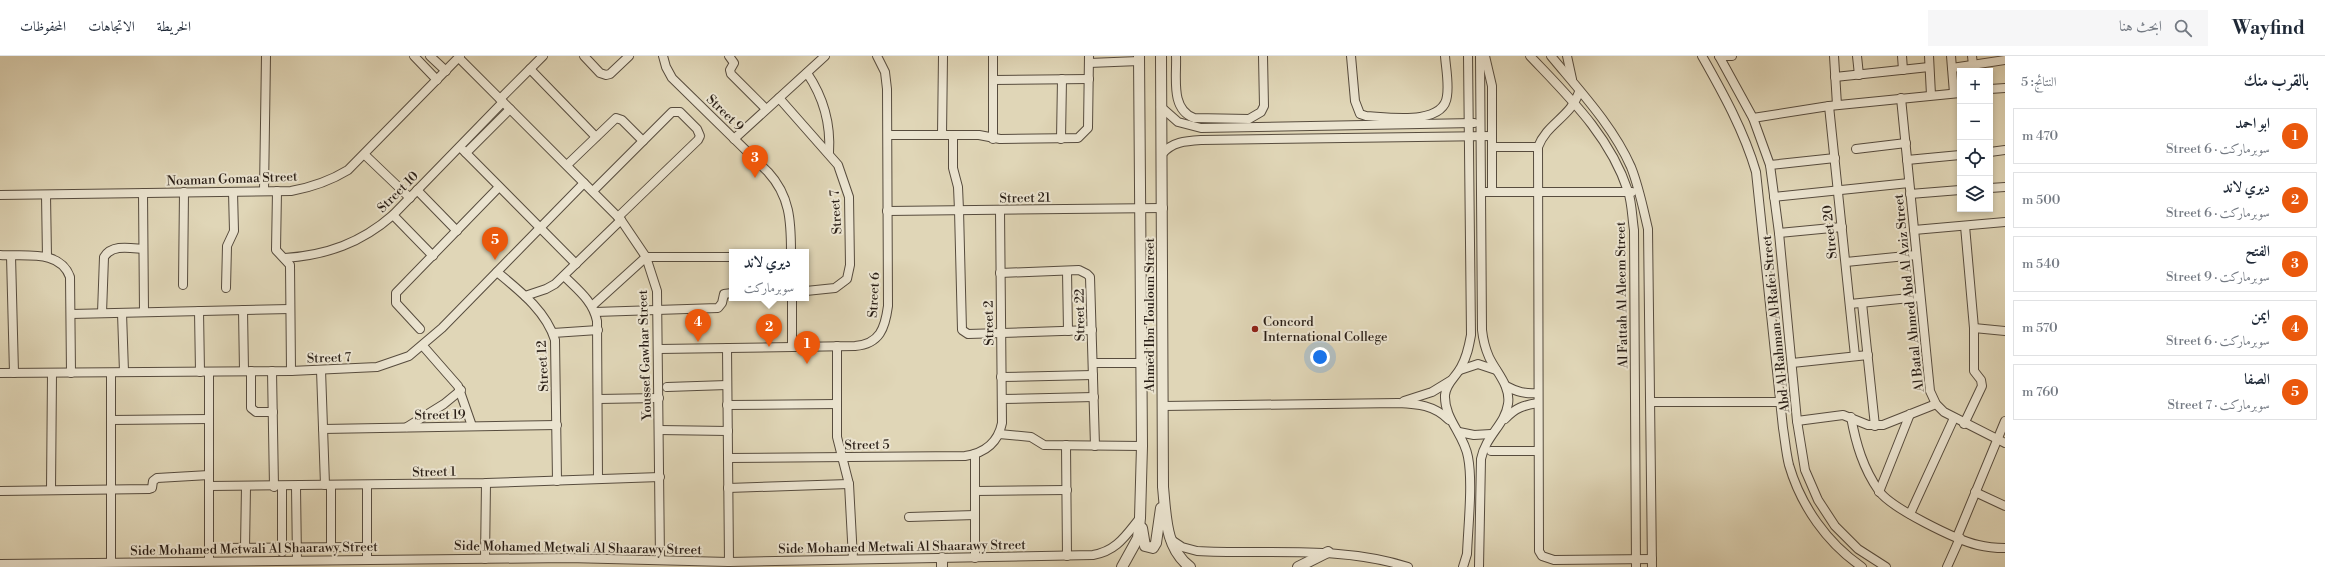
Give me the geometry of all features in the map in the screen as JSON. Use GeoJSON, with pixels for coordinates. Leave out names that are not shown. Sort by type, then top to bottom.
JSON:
{"type":"FeatureCollection","features":[{"type":"Feature","properties":{"kind":"street"},"geometry":{"type":"LineString","coordinates":[[264,191],[266,56]]}},
{"type":"Feature","properties":{"kind":"street"},"geometry":{"type":"LineString","coordinates":[[414,56],[437,80]]}},
{"type":"Feature","properties":{"kind":"street"},"geometry":{"type":"LineString","coordinates":[[430,56],[446,71]]}},
{"type":"Feature","properties":{"kind":"street","name":"Street 10"},"geometry":{"type":"LineString","coordinates":[[285,258],[314,255],[339,248],[362,238],[393,215],[417,190],[463,150],[501,101],[543,56]]}},
{"type":"Feature","properties":{"kind":"street"},"geometry":{"type":"LineString","coordinates":[[584,56],[600,73],[606,75],[610,74],[628,56]]}},
{"type":"Feature","properties":{"kind":"street","name":"Street 9"},"geometry":{"type":"LineString","coordinates":[[663,56],[666,67],[672,78],[768,172],[784,195],[791,222],[791,249]]}},
{"type":"Feature","properties":{"kind":"street"},"geometry":{"type":"LineString","coordinates":[[729,56],[734,62],[730,70],[731,74],[766,109]]}},
{"type":"Feature","properties":{"kind":"street"},"geometry":{"type":"LineString","coordinates":[[734,139],[825,56]]}},
{"type":"Feature","properties":{"kind":"street","name":"Street 6"},"geometry":{"type":"LineString","coordinates":[[659,349],[864,345],[876,339],[884,329],[888,306],[889,135],[887,80],[878,56]]}},
{"type":"Feature","properties":{"kind":"street"},"geometry":{"type":"LineString","coordinates":[[942,135],[943,56]]}},
{"type":"Feature","properties":{"kind":"street"},"geometry":{"type":"LineString","coordinates":[[993,139],[994,56]]}},
{"type":"Feature","properties":{"kind":"street","name":"Ahmed Ibn Touloun Street"},"geometry":{"type":"LineString","coordinates":[[1161,56],[1164,487],[1170,539],[1175,551],[1190,567]]}},
{"type":"Feature","properties":{"kind":"street"},"geometry":{"type":"LineString","coordinates":[[1176,56],[1178,102],[1180,109],[1186,115],[1194,118],[1249,119],[1256,116],[1264,106],[1263,56]]}},
{"type":"Feature","properties":{"kind":"street"},"geometry":{"type":"LineString","coordinates":[[1352,56],[1356,101],[1360,114],[1366,116],[1426,117],[1437,113],[1444,106],[1447,96],[1445,56]]}},
{"type":"Feature","properties":{"kind":"street"},"geometry":{"type":"LineString","coordinates":[[1398,403],[1423,396],[1450,380],[1460,370],[1467,352],[1471,335],[1468,56]]}},
{"type":"Feature","properties":{"kind":"street"},"geometry":{"type":"LineString","coordinates":[[1480,56],[1482,330],[1485,347],[1506,386],[1508,404],[1503,421]]}},
{"type":"Feature","properties":{"kind":"street"},"geometry":{"type":"LineString","coordinates":[[1486,56],[1492,86],[1492,192]]}},
{"type":"Feature","properties":{"kind":"street","name":"Al Fattah Al Aleem Street"},"geometry":{"type":"LineString","coordinates":[[1530,56],[1598,131],[1613,154],[1629,192],[1634,230],[1636,563]]}},
{"type":"Feature","properties":{"kind":"street","name":"Al Fattah Al Aleem Street"},"geometry":{"type":"LineString","coordinates":[[1551,56],[1617,141],[1630,166],[1640,193],[1648,229],[1650,265],[1652,563]]}},
{"type":"Feature","properties":{"kind":"street"},"geometry":{"type":"LineString","coordinates":[[1567,56],[1568,66],[1577,89],[1575,104],[1546,132],[1538,147],[1538,544],[1542,556],[1554,560],[1652,563]]}},
{"type":"Feature","properties":{"kind":"street","name":"Abd Al Rahman Al Rafei Street"},"geometry":{"type":"LineString","coordinates":[[1702,56],[1749,147],[1756,172],[1761,207],[1780,402],[1789,465],[1803,500],[1823,531],[1848,558],[1862,567]]}},
{"type":"Feature","properties":{"kind":"street"},"geometry":{"type":"LineString","coordinates":[[1719,56],[1732,56]]}},
{"type":"Feature","properties":{"kind":"street","name":"Abd Al Rahman Al Rafei Street"},"geometry":{"type":"LineString","coordinates":[[1719,56],[1753,118],[1770,166],[1779,233],[1797,421],[1805,470],[1818,500],[1836,526],[1858,549],[1886,567]]}},
{"type":"Feature","properties":{"kind":"street","name":"Street 20"},"geometry":{"type":"LineString","coordinates":[[1834,56],[1835,77],[1833,105],[1835,158],[1855,356]]}},
{"type":"Feature","properties":{"kind":"street"},"geometry":{"type":"LineString","coordinates":[[1857,56],[1859,75]]}},
{"type":"Feature","properties":{"kind":"street"},"geometry":{"type":"LineString","coordinates":[[1902,56],[1902,70]]}},
{"type":"Feature","properties":{"kind":"street"},"geometry":{"type":"LineString","coordinates":[[1929,56],[1931,95]]}},
{"type":"Feature","properties":{"kind":"street"},"geometry":{"type":"LineString","coordinates":[[1753,118],[1833,105],[1957,93],[1951,56]]}},
{"type":"Feature","properties":{"kind":"street"},"geometry":{"type":"LineString","coordinates":[[1972,56],[1973,65]]}},
{"type":"Feature","properties":{"kind":"street","name":"Noaman Gomaa Street"},"geometry":{"type":"LineString","coordinates":[[0,195],[277,191],[312,187],[331,180],[348,170],[365,155],[460,57]]}},
{"type":"Feature","properties":{"kind":"street","name":"Youssef Gawhar Street"},"geometry":{"type":"LineString","coordinates":[[460,57],[501,101],[620,218],[646,257],[654,278],[658,310],[660,560]]}},
{"type":"Feature","properties":{"kind":"street"},"geometry":{"type":"LineString","coordinates":[[889,135],[979,135],[993,139],[1078,138],[1088,128],[1089,59],[1139,59]]}},
{"type":"Feature","properties":{"kind":"street","name":"Ahmed Ibn Touloun Street"},"geometry":{"type":"LineString","coordinates":[[1122,567],[1138,538],[1140,518],[1142,446],[1139,59]]}},
{"type":"Feature","properties":{"kind":"street"},"geometry":{"type":"LineString","coordinates":[[1952,68],[1973,65],[1992,59],[2005,60]]}},
{"type":"Feature","properties":{"kind":"street"},"geometry":{"type":"LineString","coordinates":[[1835,77],[1929,67]]}},
{"type":"Feature","properties":{"kind":"street"},"geometry":{"type":"LineString","coordinates":[[530,69],[596,137]]}},
{"type":"Feature","properties":{"kind":"street"},"geometry":{"type":"LineString","coordinates":[[807,72],[815,84],[826,111],[829,124],[829,153]]}},
{"type":"Feature","properties":{"kind":"street"},"geometry":{"type":"LineString","coordinates":[[1061,139],[1062,79]]}},
{"type":"Feature","properties":{"kind":"street"},"geometry":{"type":"LineString","coordinates":[[994,80],[1089,79]]}},
{"type":"Feature","properties":{"kind":"street"},"geometry":{"type":"LineString","coordinates":[[1993,90],[2005,88]]}},
{"type":"Feature","properties":{"kind":"street","name":"Street 7"},"geometry":{"type":"LineString","coordinates":[[779,98],[829,153],[843,175],[849,197],[850,272],[842,284],[835,288],[809,290]]}},
{"type":"Feature","properties":{"kind":"street","name":"Al Batal Ahmed Abd Al Aziz Street"},"geometry":{"type":"LineString","coordinates":[[1901,98],[1930,391],[1936,404],[1954,418],[2005,443]]}},
{"type":"Feature","properties":{"kind":"street"},"geometry":{"type":"LineString","coordinates":[[1161,107],[1178,122],[1201,128],[1480,123]]}},
{"type":"Feature","properties":{"kind":"street"},"geometry":{"type":"LineString","coordinates":[[510,109],[463,150],[576,264]]}},
{"type":"Feature","properties":{"kind":"street"},"geometry":{"type":"LineString","coordinates":[[525,296],[546,289],[564,276],[698,140],[700,133],[698,129],[680,112],[675,110],[593,191]]}},
{"type":"Feature","properties":{"kind":"street"},"geometry":{"type":"LineString","coordinates":[[567,165],[613,120],[618,118],[643,141]]}},
{"type":"Feature","properties":{"kind":"street"},"geometry":{"type":"LineString","coordinates":[[953,135],[954,168],[958,187],[960,210],[961,328],[968,334],[1092,330]]}},
{"type":"Feature","properties":{"kind":"street"},"geometry":{"type":"LineString","coordinates":[[1162,154],[1167,148],[1176,143],[1201,140],[1492,136]]}},
{"type":"Feature","properties":{"kind":"street"},"geometry":{"type":"LineString","coordinates":[[1856,148],[1906,143]]}},
{"type":"Feature","properties":{"kind":"street"},"geometry":{"type":"LineString","coordinates":[[1492,147],[1538,147]]}},
{"type":"Feature","properties":{"kind":"street"},"geometry":{"type":"LineString","coordinates":[[1993,152],[2005,150]]}},
{"type":"Feature","properties":{"kind":"street"},"geometry":{"type":"LineString","coordinates":[[365,155],[410,198]]}},
{"type":"Feature","properties":{"kind":"street"},"geometry":{"type":"LineString","coordinates":[[1907,160],[1957,155]]}},
{"type":"Feature","properties":{"kind":"street"},"geometry":{"type":"LineString","coordinates":[[1770,166],[1835,158]]}},
{"type":"Feature","properties":{"kind":"street","name":"Street 7"},"geometry":{"type":"LineString","coordinates":[[0,373],[291,371],[377,367],[404,358],[423,346],[584,183]]}},
{"type":"Feature","properties":{"kind":"street"},"geometry":{"type":"LineString","coordinates":[[1761,207],[1774,201],[1838,190],[1909,183]]}},
{"type":"Feature","properties":{"kind":"street"},"geometry":{"type":"LineString","coordinates":[[420,329],[396,303],[395,296],[499,187]]}},
{"type":"Feature","properties":{"kind":"street"},"geometry":{"type":"LineString","coordinates":[[1993,188],[2005,187]]}},
{"type":"Feature","properties":{"kind":"street"},"geometry":{"type":"LineString","coordinates":[[417,190],[457,231]]}},
{"type":"Feature","properties":{"kind":"street"},"geometry":{"type":"LineString","coordinates":[[1910,194],[1957,190]]}},
{"type":"Feature","properties":{"kind":"street"},"geometry":{"type":"LineString","coordinates":[[277,191],[276,250],[279,256],[285,258],[290,265],[291,371]]}},
{"type":"Feature","properties":{"kind":"street"},"geometry":{"type":"LineString","coordinates":[[183,284],[184,192]]}},
{"type":"Feature","properties":{"kind":"street"},"geometry":{"type":"LineString","coordinates":[[226,288],[227,246],[234,231],[233,192]]}},
{"type":"Feature","properties":{"kind":"street"},"geometry":{"type":"LineString","coordinates":[[1481,192],[1640,193]]}},
{"type":"Feature","properties":{"kind":"street"},"geometry":{"type":"LineString","coordinates":[[143,193],[144,312]]}},
{"type":"Feature","properties":{"kind":"street"},"geometry":{"type":"LineString","coordinates":[[46,195],[47,257]]}},
{"type":"Feature","properties":{"kind":"street","name":"Street 21"},"geometry":{"type":"LineString","coordinates":[[888,211],[1163,208]]}},
{"type":"Feature","properties":{"kind":"street","name":"Street 2"},"geometry":{"type":"LineString","coordinates":[[999,434],[1002,423],[1000,210]]}},
{"type":"Feature","properties":{"kind":"street"},"geometry":{"type":"LineString","coordinates":[[393,215],[433,256]]}},
{"type":"Feature","properties":{"kind":"street"},"geometry":{"type":"LineString","coordinates":[[1914,230],[2005,222]]}},
{"type":"Feature","properties":{"kind":"street"},"geometry":{"type":"LineString","coordinates":[[1964,424],[1982,386],[1981,380],[1974,371],[1974,328],[1965,226]]}},
{"type":"Feature","properties":{"kind":"street"},"geometry":{"type":"LineString","coordinates":[[1779,233],[1842,227]]}},
{"type":"Feature","properties":{"kind":"street"},"geometry":{"type":"LineString","coordinates":[[102,313],[104,257],[106,252],[115,248],[143,249]]}},
{"type":"Feature","properties":{"kind":"street"},"geometry":{"type":"LineString","coordinates":[[1846,262],[1916,255]]}},
{"type":"Feature","properties":{"kind":"street"},"geometry":{"type":"LineString","coordinates":[[0,256],[55,258],[67,270],[70,277],[71,373]]}},
{"type":"Feature","properties":{"kind":"street"},"geometry":{"type":"LineString","coordinates":[[11,256],[14,373]]}},
{"type":"Feature","properties":{"kind":"street"},"geometry":{"type":"LineString","coordinates":[[594,309],[646,257],[729,257]]}},
{"type":"Feature","properties":{"kind":"street"},"geometry":{"type":"LineString","coordinates":[[1067,271],[1068,331]]}},
{"type":"Feature","properties":{"kind":"street","name":"Street 22"},"geometry":{"type":"LineString","coordinates":[[1000,273],[1083,271],[1090,277],[1095,446]]}},
{"type":"Feature","properties":{"kind":"street","name":"Street 12"},"geometry":{"type":"LineString","coordinates":[[497,272],[525,296],[546,320],[553,333],[556,347],[557,481]]}},
{"type":"Feature","properties":{"kind":"street"},"geometry":{"type":"LineString","coordinates":[[564,276],[594,309],[598,330],[598,479]]}},
{"type":"Feature","properties":{"kind":"street"},"geometry":{"type":"LineString","coordinates":[[594,309],[658,310],[718,308],[721,305],[724,294],[729,293]]}},
{"type":"Feature","properties":{"kind":"street"},"geometry":{"type":"LineString","coordinates":[[1850,304],[1920,297]]}},
{"type":"Feature","properties":{"kind":"street"},"geometry":{"type":"LineString","coordinates":[[792,301],[792,347]]}},
{"type":"Feature","properties":{"kind":"street"},"geometry":{"type":"LineString","coordinates":[[1862,302],[1875,426]]}},
{"type":"Feature","properties":{"kind":"street"},"geometry":{"type":"LineString","coordinates":[[71,314],[290,309]]}},
{"type":"Feature","properties":{"kind":"street"},"geometry":{"type":"LineString","coordinates":[[243,310],[251,408],[256,412],[273,412]]}},
{"type":"Feature","properties":{"kind":"street"},"geometry":{"type":"LineString","coordinates":[[199,311],[200,372]]}},
{"type":"Feature","properties":{"kind":"street"},"geometry":{"type":"LineString","coordinates":[[122,313],[124,372]]}},
{"type":"Feature","properties":{"kind":"street"},"geometry":{"type":"LineString","coordinates":[[1974,328],[2005,331]]}},
{"type":"Feature","properties":{"kind":"street"},"geometry":{"type":"LineString","coordinates":[[553,333],[598,330]]}},
{"type":"Feature","properties":{"kind":"street"},"geometry":{"type":"LineString","coordinates":[[423,346],[461,390],[472,426]]}},
{"type":"Feature","properties":{"kind":"street"},"geometry":{"type":"LineString","coordinates":[[837,346],[837,437],[849,484],[853,559]]}},
{"type":"Feature","properties":{"kind":"street"},"geometry":{"type":"LineString","coordinates":[[727,348],[729,562]]}},
{"type":"Feature","properties":{"kind":"street"},"geometry":{"type":"LineString","coordinates":[[1792,363],[1868,355]]}},
{"type":"Feature","properties":{"kind":"street"},"geometry":{"type":"LineString","coordinates":[[1093,363],[1141,363]]}},
{"type":"Feature","properties":{"kind":"street"},"geometry":{"type":"LineString","coordinates":[[1460,370],[1478,364],[1497,370]]}},
{"type":"Feature","properties":{"kind":"street"},"geometry":{"type":"LineString","coordinates":[[321,370],[323,430],[328,485],[331,547]]}},
{"type":"Feature","properties":{"kind":"street"},"geometry":{"type":"LineString","coordinates":[[272,371],[282,560]]}},
{"type":"Feature","properties":{"kind":"street"},"geometry":{"type":"LineString","coordinates":[[111,372],[111,562]]}},
{"type":"Feature","properties":{"kind":"street"},"geometry":{"type":"LineString","coordinates":[[209,372],[210,561]]}},
{"type":"Feature","properties":{"kind":"street"},"geometry":{"type":"LineString","coordinates":[[51,490],[52,373]]}},
{"type":"Feature","properties":{"kind":"street"},"geometry":{"type":"LineString","coordinates":[[1001,377],[1093,375]]}},
{"type":"Feature","properties":{"kind":"street"},"geometry":{"type":"LineString","coordinates":[[1450,380],[1445,400],[1450,420]]}},
{"type":"Feature","properties":{"kind":"street"},"geometry":{"type":"LineString","coordinates":[[667,387],[727,385]]}},
{"type":"Feature","properties":{"kind":"street"},"geometry":{"type":"LineString","coordinates":[[1506,386],[1516,392],[1527,394],[1538,393]]}},
{"type":"Feature","properties":{"kind":"street"},"geometry":{"type":"LineString","coordinates":[[406,428],[444,404],[461,390]]}},
{"type":"Feature","properties":{"kind":"street"},"geometry":{"type":"LineString","coordinates":[[1002,399],[1094,397]]}},
{"type":"Feature","properties":{"kind":"street"},"geometry":{"type":"LineString","coordinates":[[598,399],[659,398]]}},
{"type":"Feature","properties":{"kind":"street"},"geometry":{"type":"LineString","coordinates":[[1651,402],[1780,402]]}},
{"type":"Feature","properties":{"kind":"street"},"geometry":{"type":"LineString","coordinates":[[1163,406],[1398,403],[1423,405],[1433,408],[1450,420],[1459,432],[1466,449],[1469,467],[1467,554],[1463,567]]}},
{"type":"Feature","properties":{"kind":"street"},"geometry":{"type":"LineString","coordinates":[[1479,567],[1480,458],[1491,434],[1512,411],[1524,405],[1538,403]]}},
{"type":"Feature","properties":{"kind":"street"},"geometry":{"type":"LineString","coordinates":[[728,405],[837,404]]}},
{"type":"Feature","properties":{"kind":"street"},"geometry":{"type":"LineString","coordinates":[[1797,421],[1843,415],[1875,426],[1936,404]]}},
{"type":"Feature","properties":{"kind":"street"},"geometry":{"type":"LineString","coordinates":[[1879,492],[1910,414]]}},
{"type":"Feature","properties":{"kind":"street"},"geometry":{"type":"LineString","coordinates":[[1851,417],[1858,449],[1879,492],[1893,505],[1958,538],[1977,545],[2005,548]]}},
{"type":"Feature","properties":{"kind":"street"},"geometry":{"type":"LineString","coordinates":[[1910,514],[1954,418]]}},
{"type":"Feature","properties":{"kind":"street"},"geometry":{"type":"LineString","coordinates":[[111,420],[209,419]]}},
{"type":"Feature","properties":{"kind":"street"},"geometry":{"type":"LineString","coordinates":[[1947,567],[1975,492],[2005,421]]}},
{"type":"Feature","properties":{"kind":"street","name":"Street 19"},"geometry":{"type":"LineString","coordinates":[[323,430],[557,425]]}},
{"type":"Feature","properties":{"kind":"street"},"geometry":{"type":"LineString","coordinates":[[659,430],[728,431]]}},
{"type":"Feature","properties":{"kind":"street"},"geometry":{"type":"LineString","coordinates":[[1459,432],[1474,435],[1491,434]]}},
{"type":"Feature","properties":{"kind":"street"},"geometry":{"type":"LineString","coordinates":[[999,434],[1031,437],[1044,445],[1142,446]]}},
{"type":"Feature","properties":{"kind":"street","name":"Street 5"},"geometry":{"type":"LineString","coordinates":[[728,458],[975,454],[990,447],[999,434]]}},
{"type":"Feature","properties":{"kind":"street"},"geometry":{"type":"LineString","coordinates":[[1066,446],[1067,556]]}},
{"type":"Feature","properties":{"kind":"street"},"geometry":{"type":"LineString","coordinates":[[1491,451],[1538,451]]}},
{"type":"Feature","properties":{"kind":"street"},"geometry":{"type":"LineString","coordinates":[[975,454],[975,558]]}},
{"type":"Feature","properties":{"kind":"street"},"geometry":{"type":"LineString","coordinates":[[0,491],[149,489],[152,488],[153,481],[157,478],[209,476]]}},
{"type":"Feature","properties":{"kind":"street","name":"Street 1"},"geometry":{"type":"LineString","coordinates":[[210,486],[296,487],[328,485],[486,483],[660,477]]}},
{"type":"Feature","properties":{"kind":"street"},"geometry":{"type":"LineString","coordinates":[[485,558],[486,483]]}},
{"type":"Feature","properties":{"kind":"street"},"geometry":{"type":"LineString","coordinates":[[728,488],[849,484]]}},
{"type":"Feature","properties":{"kind":"street"},"geometry":{"type":"LineString","coordinates":[[367,485],[367,560]]}},
{"type":"Feature","properties":{"kind":"street"},"geometry":{"type":"LineString","coordinates":[[245,548],[246,487]]}},
{"type":"Feature","properties":{"kind":"street"},"geometry":{"type":"LineString","coordinates":[[296,487],[296,560]]}},
{"type":"Feature","properties":{"kind":"street"},"geometry":{"type":"LineString","coordinates":[[1140,518],[1145,546],[1153,548],[1156,543],[1164,487]]}},
{"type":"Feature","properties":{"kind":"street"},"geometry":{"type":"LineString","coordinates":[[975,491],[1066,490]]}},
{"type":"Feature","properties":{"kind":"street"},"geometry":{"type":"LineString","coordinates":[[1975,492],[2005,506]]}},
{"type":"Feature","properties":{"kind":"street"},"geometry":{"type":"LineString","coordinates":[[909,517],[975,515]]}},
{"type":"Feature","properties":{"kind":"street","name":"Side Mohamed Metwali Al Shaarawy Street"},"geometry":{"type":"LineString","coordinates":[[0,564],[485,558],[729,562],[853,559],[942,562],[975,558],[1093,555],[1111,550],[1125,539],[1140,518]]}},
{"type":"Feature","properties":{"kind":"street"},"geometry":{"type":"LineString","coordinates":[[1170,539],[1182,547],[1197,551],[1328,552],[1385,559],[1408,567]]}},
{"type":"Feature","properties":{"kind":"street"},"geometry":{"type":"LineString","coordinates":[[210,548],[367,547]]}},
{"type":"Feature","properties":{"kind":"street"},"geometry":{"type":"LineString","coordinates":[[1298,567],[1328,552]]}},
{"type":"Feature","properties":{"kind":"place","name":"الفتح"},"geometry":{"type":"Point","coordinates":[755,178]}},
{"type":"Feature","properties":{"kind":"place","name":"الصفا"},"geometry":{"type":"Point","coordinates":[495,260]}},
{"type":"Feature","properties":{"kind":"place","name":"Concord International College"},"geometry":{"type":"Point","coordinates":[1255,329]}},
{"type":"Feature","properties":{"kind":"place","name":"ايمن"},"geometry":{"type":"Point","coordinates":[698,342]}},
{"type":"Feature","properties":{"kind":"place","name":"ديري لاند"},"geometry":{"type":"Point","coordinates":[769,347]}},
{"type":"Feature","properties":{"kind":"place","name":"ابو احمد"},"geometry":{"type":"Point","coordinates":[807,364]}}]}
